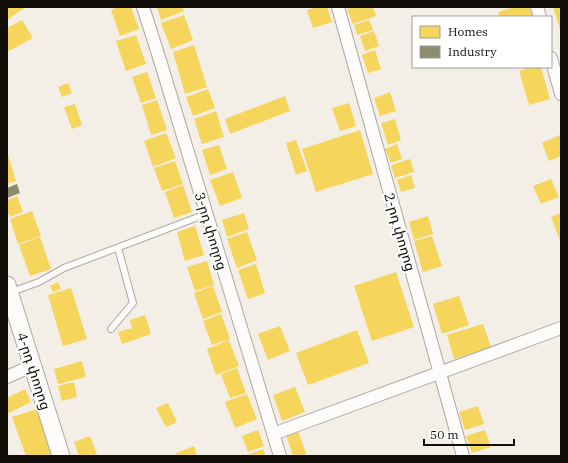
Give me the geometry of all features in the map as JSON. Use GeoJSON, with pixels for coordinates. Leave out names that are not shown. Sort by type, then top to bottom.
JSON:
{"type":"FeatureCollection","features":[{"type":"Feature","properties":{"kind":"main road","name":"4-րդ փողոց"},"geometry":{"type":"LineString","coordinates":[[8,289],[61,456]]}},
{"type":"Feature","properties":{"kind":"street","name":"3-րդ փողոց"},"geometry":{"type":"LineString","coordinates":[[143,7],[280,456]]}},
{"type":"Feature","properties":{"kind":"street","name":"2-րդ փողոց"},"geometry":{"type":"LineString","coordinates":[[338,7],[463,456]]}},
{"type":"Feature","properties":{"kind":"street"},"geometry":{"type":"LineString","coordinates":[[552,62],[561,94]]}},
{"type":"Feature","properties":{"kind":"street"},"geometry":{"type":"LineString","coordinates":[[273,434],[561,328]]}},
{"type":"Feature","properties":{"kind":"street"},"geometry":{"type":"LineString","coordinates":[[7,377],[32,366]]}},
{"type":"Feature","properties":{"kind":"lane"},"geometry":{"type":"LineString","coordinates":[[8,289],[39,282],[64,268],[206,214]]}},
{"type":"Feature","properties":{"kind":"lane"},"geometry":{"type":"LineString","coordinates":[[111,329],[133,303],[118,248]]}},
{"type":"Feature","properties":{"kind":"building: Homes"},"geometry":{"type":"Polygon","coordinates":[[[7,7],[26,7],[7,20],[7,7]]]}},
{"type":"Feature","properties":{"kind":"building: Homes"},"geometry":{"type":"Polygon","coordinates":[[[118,7],[131,7],[139,29],[120,36],[111,10],[118,7]]]}},
{"type":"Feature","properties":{"kind":"building: Homes"},"geometry":{"type":"Polygon","coordinates":[[[157,7],[182,7],[184,11],[161,20],[157,7]]]}},
{"type":"Feature","properties":{"kind":"building: Homes"},"geometry":{"type":"Polygon","coordinates":[[[317,7],[327,7],[332,22],[313,28],[307,10],[317,7]]]}},
{"type":"Feature","properties":{"kind":"building: Homes"},"geometry":{"type":"Polygon","coordinates":[[[354,7],[373,7],[376,16],[353,24],[347,9],[354,7]]]}},
{"type":"Feature","properties":{"kind":"building: Homes"},"geometry":{"type":"Polygon","coordinates":[[[514,7],[529,7],[532,15],[500,16],[498,12],[514,7]]]}},
{"type":"Feature","properties":{"kind":"building: Homes"},"geometry":{"type":"Polygon","coordinates":[[[553,7],[561,7],[561,32],[553,7]]]}},
{"type":"Feature","properties":{"kind":"building: Homes"},"geometry":{"type":"Polygon","coordinates":[[[184,15],[193,40],[171,49],[161,23],[184,15]]]}},
{"type":"Feature","properties":{"kind":"building: Homes"},"geometry":{"type":"Polygon","coordinates":[[[22,20],[33,38],[7,52],[7,28],[22,20]]]}},
{"type":"Feature","properties":{"kind":"building: Homes"},"geometry":{"type":"Polygon","coordinates":[[[369,20],[373,30],[357,35],[354,25],[369,20]]]}},
{"type":"Feature","properties":{"kind":"building: Homes"},"geometry":{"type":"Polygon","coordinates":[[[374,31],[379,46],[365,51],[360,36],[374,31]]]}},
{"type":"Feature","properties":{"kind":"building: Homes"},"geometry":{"type":"Polygon","coordinates":[[[136,35],[146,64],[126,71],[116,41],[136,35]]]}},
{"type":"Feature","properties":{"kind":"building: Homes"},"geometry":{"type":"Polygon","coordinates":[[[194,45],[207,87],[185,94],[173,52],[194,45]]]}},
{"type":"Feature","properties":{"kind":"building: Homes"},"geometry":{"type":"Polygon","coordinates":[[[375,50],[381,69],[368,73],[362,55],[375,50]]]}},
{"type":"Feature","properties":{"kind":"building: Homes"},"geometry":{"type":"Polygon","coordinates":[[[528,68],[541,68],[550,99],[529,105],[519,71],[528,68]]]}},
{"type":"Feature","properties":{"kind":"building: Homes"},"geometry":{"type":"Polygon","coordinates":[[[147,72],[156,98],[141,103],[132,77],[147,72]]]}},
{"type":"Feature","properties":{"kind":"building: Homes"},"geometry":{"type":"Polygon","coordinates":[[[68,83],[72,93],[62,97],[58,87],[68,83]]]}},
{"type":"Feature","properties":{"kind":"building: Homes"},"geometry":{"type":"Polygon","coordinates":[[[208,89],[215,108],[193,116],[186,97],[208,89]]]}},
{"type":"Feature","properties":{"kind":"building: Homes"},"geometry":{"type":"Polygon","coordinates":[[[390,92],[396,111],[380,116],[374,98],[390,92]]]}},
{"type":"Feature","properties":{"kind":"building: Homes"},"geometry":{"type":"Polygon","coordinates":[[[285,96],[290,111],[230,134],[225,119],[285,96]]]}},
{"type":"Feature","properties":{"kind":"building: Homes"},"geometry":{"type":"Polygon","coordinates":[[[157,100],[167,130],[151,135],[142,105],[157,100]]]}},
{"type":"Feature","properties":{"kind":"building: Homes"},"geometry":{"type":"Polygon","coordinates":[[[349,103],[356,126],[340,131],[332,108],[349,103]]]}},
{"type":"Feature","properties":{"kind":"building: Homes"},"geometry":{"type":"Polygon","coordinates":[[[75,104],[82,125],[72,129],[64,107],[75,104]]]}},
{"type":"Feature","properties":{"kind":"building: Homes"},"geometry":{"type":"Polygon","coordinates":[[[216,111],[224,137],[202,144],[194,119],[216,111]]]}},
{"type":"Feature","properties":{"kind":"building: Homes"},"geometry":{"type":"Polygon","coordinates":[[[395,119],[401,140],[388,145],[381,123],[395,119]]]}},
{"type":"Feature","properties":{"kind":"building: Homes"},"geometry":{"type":"Polygon","coordinates":[[[360,130],[373,174],[316,192],[302,149],[360,130]]]}},
{"type":"Feature","properties":{"kind":"building: Homes"},"geometry":{"type":"Polygon","coordinates":[[[166,133],[176,158],[153,167],[144,141],[166,133]]]}},
{"type":"Feature","properties":{"kind":"building: Homes"},"geometry":{"type":"Polygon","coordinates":[[[560,135],[561,156],[549,161],[542,143],[560,135]]]}},
{"type":"Feature","properties":{"kind":"building: Homes"},"geometry":{"type":"Polygon","coordinates":[[[296,140],[307,171],[296,175],[286,143],[296,140]]]}},
{"type":"Feature","properties":{"kind":"building: Homes"},"geometry":{"type":"Polygon","coordinates":[[[397,144],[402,159],[391,163],[385,149],[397,144]]]}},
{"type":"Feature","properties":{"kind":"building: Homes"},"geometry":{"type":"Polygon","coordinates":[[[219,145],[227,169],[210,175],[202,150],[219,145]]]}},
{"type":"Feature","properties":{"kind":"building: Homes"},"geometry":{"type":"Polygon","coordinates":[[[7,152],[16,181],[7,184],[7,152]]]}},
{"type":"Feature","properties":{"kind":"building: Homes"},"geometry":{"type":"Polygon","coordinates":[[[410,159],[414,172],[395,178],[391,165],[410,159]]]}},
{"type":"Feature","properties":{"kind":"building: Homes"},"geometry":{"type":"Polygon","coordinates":[[[175,161],[183,184],[162,191],[154,168],[175,161]]]}},
{"type":"Feature","properties":{"kind":"building: Homes"},"geometry":{"type":"Polygon","coordinates":[[[233,172],[242,198],[220,206],[210,180],[233,172]]]}},
{"type":"Feature","properties":{"kind":"building: Homes"},"geometry":{"type":"Polygon","coordinates":[[[411,175],[415,188],[401,192],[397,180],[411,175]]]}},
{"type":"Feature","properties":{"kind":"building: Homes"},"geometry":{"type":"Polygon","coordinates":[[[551,179],[559,197],[541,204],[533,186],[551,179]]]}},
{"type":"Feature","properties":{"kind":"building: Homes"},"geometry":{"type":"Polygon","coordinates":[[[183,185],[192,212],[174,218],[165,192],[183,185]]]}},
{"type":"Feature","properties":{"kind":"building: Homes"},"geometry":{"type":"Polygon","coordinates":[[[17,196],[23,212],[10,217],[7,210],[7,200],[17,196]]]}},
{"type":"Feature","properties":{"kind":"building: Homes"},"geometry":{"type":"Polygon","coordinates":[[[32,211],[41,236],[18,244],[10,219],[32,211]]]}},
{"type":"Feature","properties":{"kind":"building: Homes"},"geometry":{"type":"Polygon","coordinates":[[[244,213],[249,229],[227,237],[222,220],[244,213]]]}},
{"type":"Feature","properties":{"kind":"building: Homes"},"geometry":{"type":"Polygon","coordinates":[[[561,213],[561,243],[551,217],[561,213]]]}},
{"type":"Feature","properties":{"kind":"building: Homes"},"geometry":{"type":"Polygon","coordinates":[[[428,216],[433,234],[414,240],[409,222],[428,216]]]}},
{"type":"Feature","properties":{"kind":"building: Homes"},"geometry":{"type":"Polygon","coordinates":[[[195,226],[204,255],[185,261],[177,232],[195,226]]]}},
{"type":"Feature","properties":{"kind":"building: Homes"},"geometry":{"type":"Polygon","coordinates":[[[247,232],[257,260],[237,268],[227,239],[247,232]]]}},
{"type":"Feature","properties":{"kind":"building: Homes"},"geometry":{"type":"Polygon","coordinates":[[[432,236],[442,266],[423,272],[414,241],[432,236]]]}},
{"type":"Feature","properties":{"kind":"building: Homes"},"geometry":{"type":"Polygon","coordinates":[[[40,237],[51,269],[30,276],[19,245],[40,237]]]}},
{"type":"Feature","properties":{"kind":"building: Homes"},"geometry":{"type":"Polygon","coordinates":[[[207,261],[214,285],[195,291],[187,267],[207,261]]]}},
{"type":"Feature","properties":{"kind":"building: Homes"},"geometry":{"type":"Polygon","coordinates":[[[256,264],[265,293],[248,299],[238,270],[256,264]]]}},
{"type":"Feature","properties":{"kind":"building: Homes"},"geometry":{"type":"Polygon","coordinates":[[[396,272],[414,327],[372,341],[354,286],[396,272]]]}},
{"type":"Feature","properties":{"kind":"building: Homes"},"geometry":{"type":"Polygon","coordinates":[[[58,282],[61,289],[53,292],[50,286],[58,282]]]}},
{"type":"Feature","properties":{"kind":"building: Homes"},"geometry":{"type":"Polygon","coordinates":[[[213,286],[222,312],[203,319],[194,293],[213,286]]]}},
{"type":"Feature","properties":{"kind":"building: Homes"},"geometry":{"type":"Polygon","coordinates":[[[71,288],[87,339],[63,346],[48,295],[71,288]]]}},
{"type":"Feature","properties":{"kind":"building: Homes"},"geometry":{"type":"Polygon","coordinates":[[[459,296],[469,325],[442,334],[433,304],[459,296]]]}},
{"type":"Feature","properties":{"kind":"building: Homes"},"geometry":{"type":"Polygon","coordinates":[[[221,314],[230,339],[212,345],[203,321],[221,314]]]}},
{"type":"Feature","properties":{"kind":"building: Homes"},"geometry":{"type":"Polygon","coordinates":[[[145,315],[151,334],[122,344],[118,332],[132,328],[130,320],[145,315]]]}},
{"type":"Feature","properties":{"kind":"building: Homes"},"geometry":{"type":"Polygon","coordinates":[[[483,324],[491,347],[454,359],[447,335],[483,324]]]}},
{"type":"Feature","properties":{"kind":"building: Homes"},"geometry":{"type":"Polygon","coordinates":[[[280,326],[290,351],[268,360],[258,334],[280,326]]]}},
{"type":"Feature","properties":{"kind":"building: Homes"},"geometry":{"type":"Polygon","coordinates":[[[357,330],[369,363],[308,385],[296,353],[357,330]]]}},
{"type":"Feature","properties":{"kind":"building: Homes"},"geometry":{"type":"Polygon","coordinates":[[[229,340],[239,366],[216,375],[207,349],[229,340]]]}},
{"type":"Feature","properties":{"kind":"building: Homes"},"geometry":{"type":"Polygon","coordinates":[[[82,361],[86,377],[58,384],[54,369],[82,361]]]}},
{"type":"Feature","properties":{"kind":"building: Homes"},"geometry":{"type":"Polygon","coordinates":[[[237,368],[246,393],[230,398],[221,374],[237,368]]]}},
{"type":"Feature","properties":{"kind":"building: Homes"},"geometry":{"type":"Polygon","coordinates":[[[74,382],[77,397],[62,401],[58,386],[74,382]]]}},
{"type":"Feature","properties":{"kind":"building: Homes"},"geometry":{"type":"Polygon","coordinates":[[[295,387],[305,412],[282,421],[273,395],[295,387]]]}},
{"type":"Feature","properties":{"kind":"building: Homes"},"geometry":{"type":"Polygon","coordinates":[[[25,389],[31,402],[7,414],[7,398],[25,389]]]}},
{"type":"Feature","properties":{"kind":"building: Homes"},"geometry":{"type":"Polygon","coordinates":[[[247,394],[257,419],[235,428],[225,402],[247,394]]]}},
{"type":"Feature","properties":{"kind":"building: Homes"},"geometry":{"type":"Polygon","coordinates":[[[168,403],[177,422],[166,427],[156,408],[168,403]]]}},
{"type":"Feature","properties":{"kind":"building: Homes"},"geometry":{"type":"Polygon","coordinates":[[[478,406],[484,424],[465,430],[459,412],[478,406]]]}},
{"type":"Feature","properties":{"kind":"building: Homes"},"geometry":{"type":"Polygon","coordinates":[[[37,409],[53,456],[26,456],[12,417],[37,409]]]}},
{"type":"Feature","properties":{"kind":"building: Homes"},"geometry":{"type":"Polygon","coordinates":[[[258,430],[264,446],[248,452],[242,436],[258,430]]]}},
{"type":"Feature","properties":{"kind":"building: Homes"},"geometry":{"type":"Polygon","coordinates":[[[485,430],[491,447],[472,453],[466,436],[485,430]]]}},
{"type":"Feature","properties":{"kind":"building: Homes"},"geometry":{"type":"Polygon","coordinates":[[[298,431],[307,456],[293,456],[286,435],[298,431]]]}},
{"type":"Feature","properties":{"kind":"building: Homes"},"geometry":{"type":"Polygon","coordinates":[[[90,436],[97,454],[91,456],[79,456],[74,442],[90,436]]]}},
{"type":"Feature","properties":{"kind":"building: Homes"},"geometry":{"type":"Polygon","coordinates":[[[194,446],[197,456],[177,456],[176,453],[194,446]]]}},
{"type":"Feature","properties":{"kind":"building: Homes"},"geometry":{"type":"Polygon","coordinates":[[[263,449],[266,456],[244,456],[263,449]]]}},
{"type":"Feature","properties":{"kind":"building: Industry"},"geometry":{"type":"Polygon","coordinates":[[[17,184],[20,193],[7,198],[7,188],[17,184]]]}}]}
